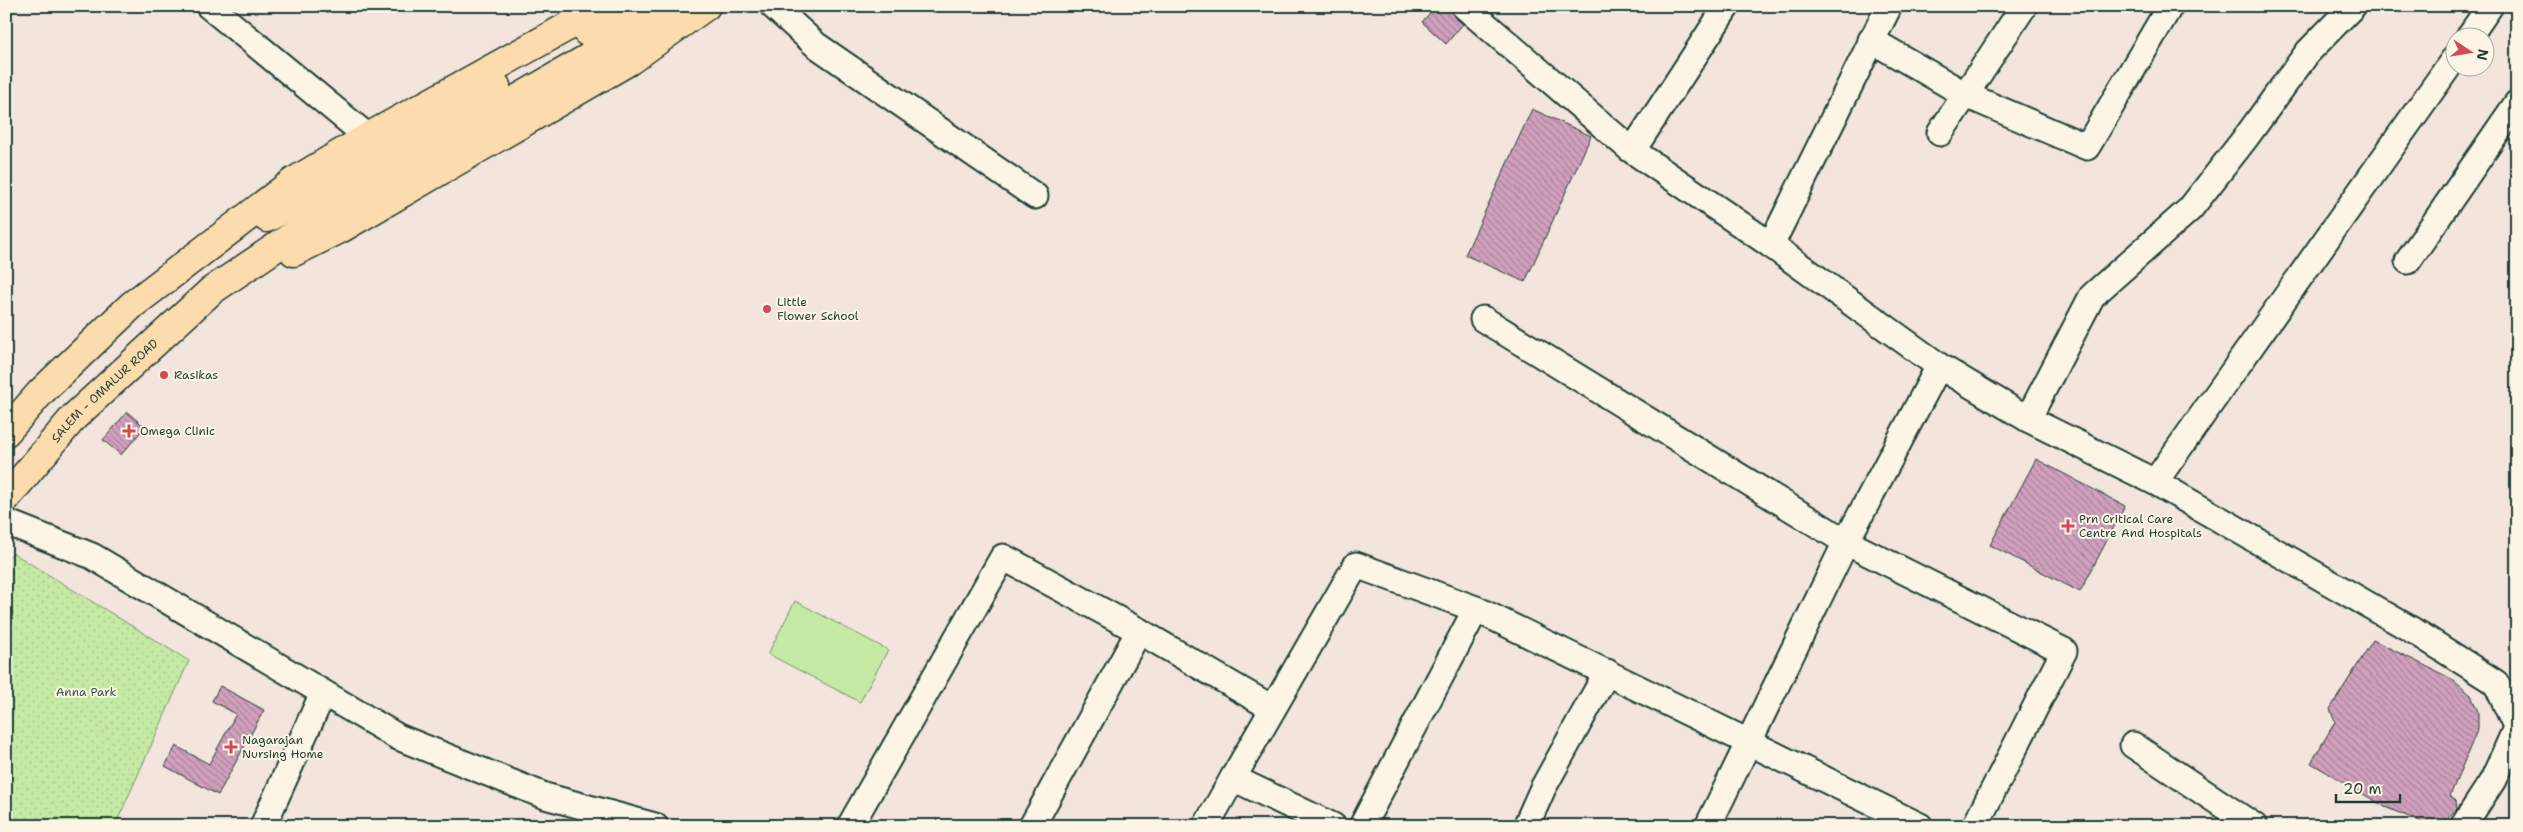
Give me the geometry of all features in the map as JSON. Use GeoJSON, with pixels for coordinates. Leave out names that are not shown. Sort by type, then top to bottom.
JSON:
{"type":"FeatureCollection","features":[{"type":"Feature","properties":{"kind":"main road"},"geometry":{"type":"LineString","coordinates":[[6,432],[41,392],[132,304],[293,182],[368,137],[585,17],[600,6]]}},
{"type":"Feature","properties":{"kind":"main road"},"geometry":{"type":"LineString","coordinates":[[202,252],[344,177],[584,34],[625,6]]}},
{"type":"Feature","properties":{"kind":"main road"},"geometry":{"type":"LineString","coordinates":[[211,291],[359,190],[588,58],[666,6]]}},
{"type":"Feature","properties":{"kind":"main road"},"geometry":{"type":"LineString","coordinates":[[211,291],[340,229],[629,61],[706,6]]}},
{"type":"Feature","properties":{"kind":"main road","name":"SALEM - OMALUR ROAD"},"geometry":{"type":"LineString","coordinates":[[6,498],[74,417],[211,291]]}},
{"type":"Feature","properties":{"kind":"street"},"geometry":{"type":"LineString","coordinates":[[209,6],[368,137]]}},
{"type":"Feature","properties":{"kind":"street"},"geometry":{"type":"LineString","coordinates":[[773,6],[816,45],[1036,196]]}},
{"type":"Feature","properties":{"kind":"street"},"geometry":{"type":"LineString","coordinates":[[1464,6],[1630,149],[1771,245],[1939,366],[2028,419],[2155,482],[2419,634],[2496,683],[2517,726],[2493,780],[2463,826]]}},
{"type":"Feature","properties":{"kind":"street"},"geometry":{"type":"LineString","coordinates":[[1630,149],[1640,139],[1727,6]]}},
{"type":"Feature","properties":{"kind":"street"},"geometry":{"type":"LineString","coordinates":[[1771,245],[1889,6]]}},
{"type":"Feature","properties":{"kind":"street"},"geometry":{"type":"LineString","coordinates":[[1940,133],[2024,6]]}},
{"type":"Feature","properties":{"kind":"street"},"geometry":{"type":"LineString","coordinates":[[1871,40],[1966,95],[2087,147],[2170,6]]}},
{"type":"Feature","properties":{"kind":"street"},"geometry":{"type":"LineString","coordinates":[[2028,419],[2092,296],[2190,209],[2248,136],[2308,52],[2353,6]]}},
{"type":"Feature","properties":{"kind":"street"},"geometry":{"type":"LineString","coordinates":[[2475,28],[2490,6]]}},
{"type":"Feature","properties":{"kind":"street"},"geometry":{"type":"LineString","coordinates":[[2155,482],[2446,70]]}},
{"type":"Feature","properties":{"kind":"street"},"geometry":{"type":"LineString","coordinates":[[2408,261],[2517,103]]}},
{"type":"Feature","properties":{"kind":"street"},"geometry":{"type":"LineString","coordinates":[[1483,319],[1846,542],[2064,651],[1975,826]]}},
{"type":"Feature","properties":{"kind":"street"},"geometry":{"type":"LineString","coordinates":[[1708,826],[1846,542],[1939,366]]}},
{"type":"Feature","properties":{"kind":"street"},"geometry":{"type":"LineString","coordinates":[[6,522],[92,556],[398,737],[545,796],[655,826]]}},
{"type":"Feature","properties":{"kind":"street"},"geometry":{"type":"LineString","coordinates":[[850,826],[1002,557],[1139,631],[1272,708]]}},
{"type":"Feature","properties":{"kind":"street"},"geometry":{"type":"LineString","coordinates":[[1206,826],[1272,708],[1356,565],[1476,609],[1920,826]]}},
{"type":"Feature","properties":{"kind":"street"},"geometry":{"type":"LineString","coordinates":[[1362,826],[1476,609]]}},
{"type":"Feature","properties":{"kind":"street"},"geometry":{"type":"LineString","coordinates":[[1032,826],[1139,631]]}},
{"type":"Feature","properties":{"kind":"street"},"geometry":{"type":"LineString","coordinates":[[1526,826],[1543,788],[1607,672]]}},
{"type":"Feature","properties":{"kind":"street"},"geometry":{"type":"LineString","coordinates":[[263,826],[323,693]]}},
{"type":"Feature","properties":{"kind":"street"},"geometry":{"type":"LineString","coordinates":[[2132,744],[2254,826]]}},
{"type":"Feature","properties":{"kind":"street"},"geometry":{"type":"LineString","coordinates":[[1233,778],[1333,826]]}},
{"type":"Feature","properties":{"kind":"green space","name":"Anna Park"},"geometry":{"type":"Polygon","coordinates":[[[13,553],[189,661],[115,826],[6,826],[6,560],[13,553]]]}},
{"type":"Feature","properties":{"kind":"green space"},"geometry":{"type":"Polygon","coordinates":[[[795,601],[888,650],[860,702],[768,654],[795,601]]]}},
{"type":"Feature","properties":{"kind":"building"},"geometry":{"type":"Polygon","coordinates":[[[1436,6],[1450,6],[1454,17],[1463,24],[1446,44],[1422,22],[1436,6]]]}},
{"type":"Feature","properties":{"kind":"building"},"geometry":{"type":"Polygon","coordinates":[[[1532,109],[1591,136],[1525,282],[1465,255],[1532,109]]]}},
{"type":"Feature","properties":{"kind":"building"},"geometry":{"type":"Polygon","coordinates":[[[127,412],[145,427],[121,455],[103,440],[127,412]]]}},
{"type":"Feature","properties":{"kind":"building"},"geometry":{"type":"Polygon","coordinates":[[[2036,459],[2125,506],[2080,592],[1990,545],[2036,459]]]}},
{"type":"Feature","properties":{"kind":"building"},"geometry":{"type":"Polygon","coordinates":[[[2373,640],[2450,678],[2471,695],[2478,712],[2478,728],[2450,796],[2456,801],[2457,809],[2447,819],[2444,826],[2431,826],[2385,807],[2311,763],[2335,722],[2330,709],[2373,640]]]}},
{"type":"Feature","properties":{"kind":"building"},"geometry":{"type":"Polygon","coordinates":[[[220,686],[264,710],[218,795],[165,766],[176,746],[209,764],[236,714],[212,701],[220,686]]]}},
{"type":"Feature","properties":{"kind":"place","name":"Little Flower School"},"geometry":{"type":"Point","coordinates":[767,309]}},
{"type":"Feature","properties":{"kind":"place","name":"Rasikas"},"geometry":{"type":"Point","coordinates":[164,375]}},
{"type":"Feature","properties":{"kind":"place","name":"Omega Clinic"},"geometry":{"type":"Point","coordinates":[129,431]}},
{"type":"Feature","properties":{"kind":"place","name":"Prn Critical Care Centre And Hospitals"},"geometry":{"type":"Point","coordinates":[2068,526]}},
{"type":"Feature","properties":{"kind":"place","name":"Nagarajan Nursing Home"},"geometry":{"type":"Point","coordinates":[231,747]}}]}
